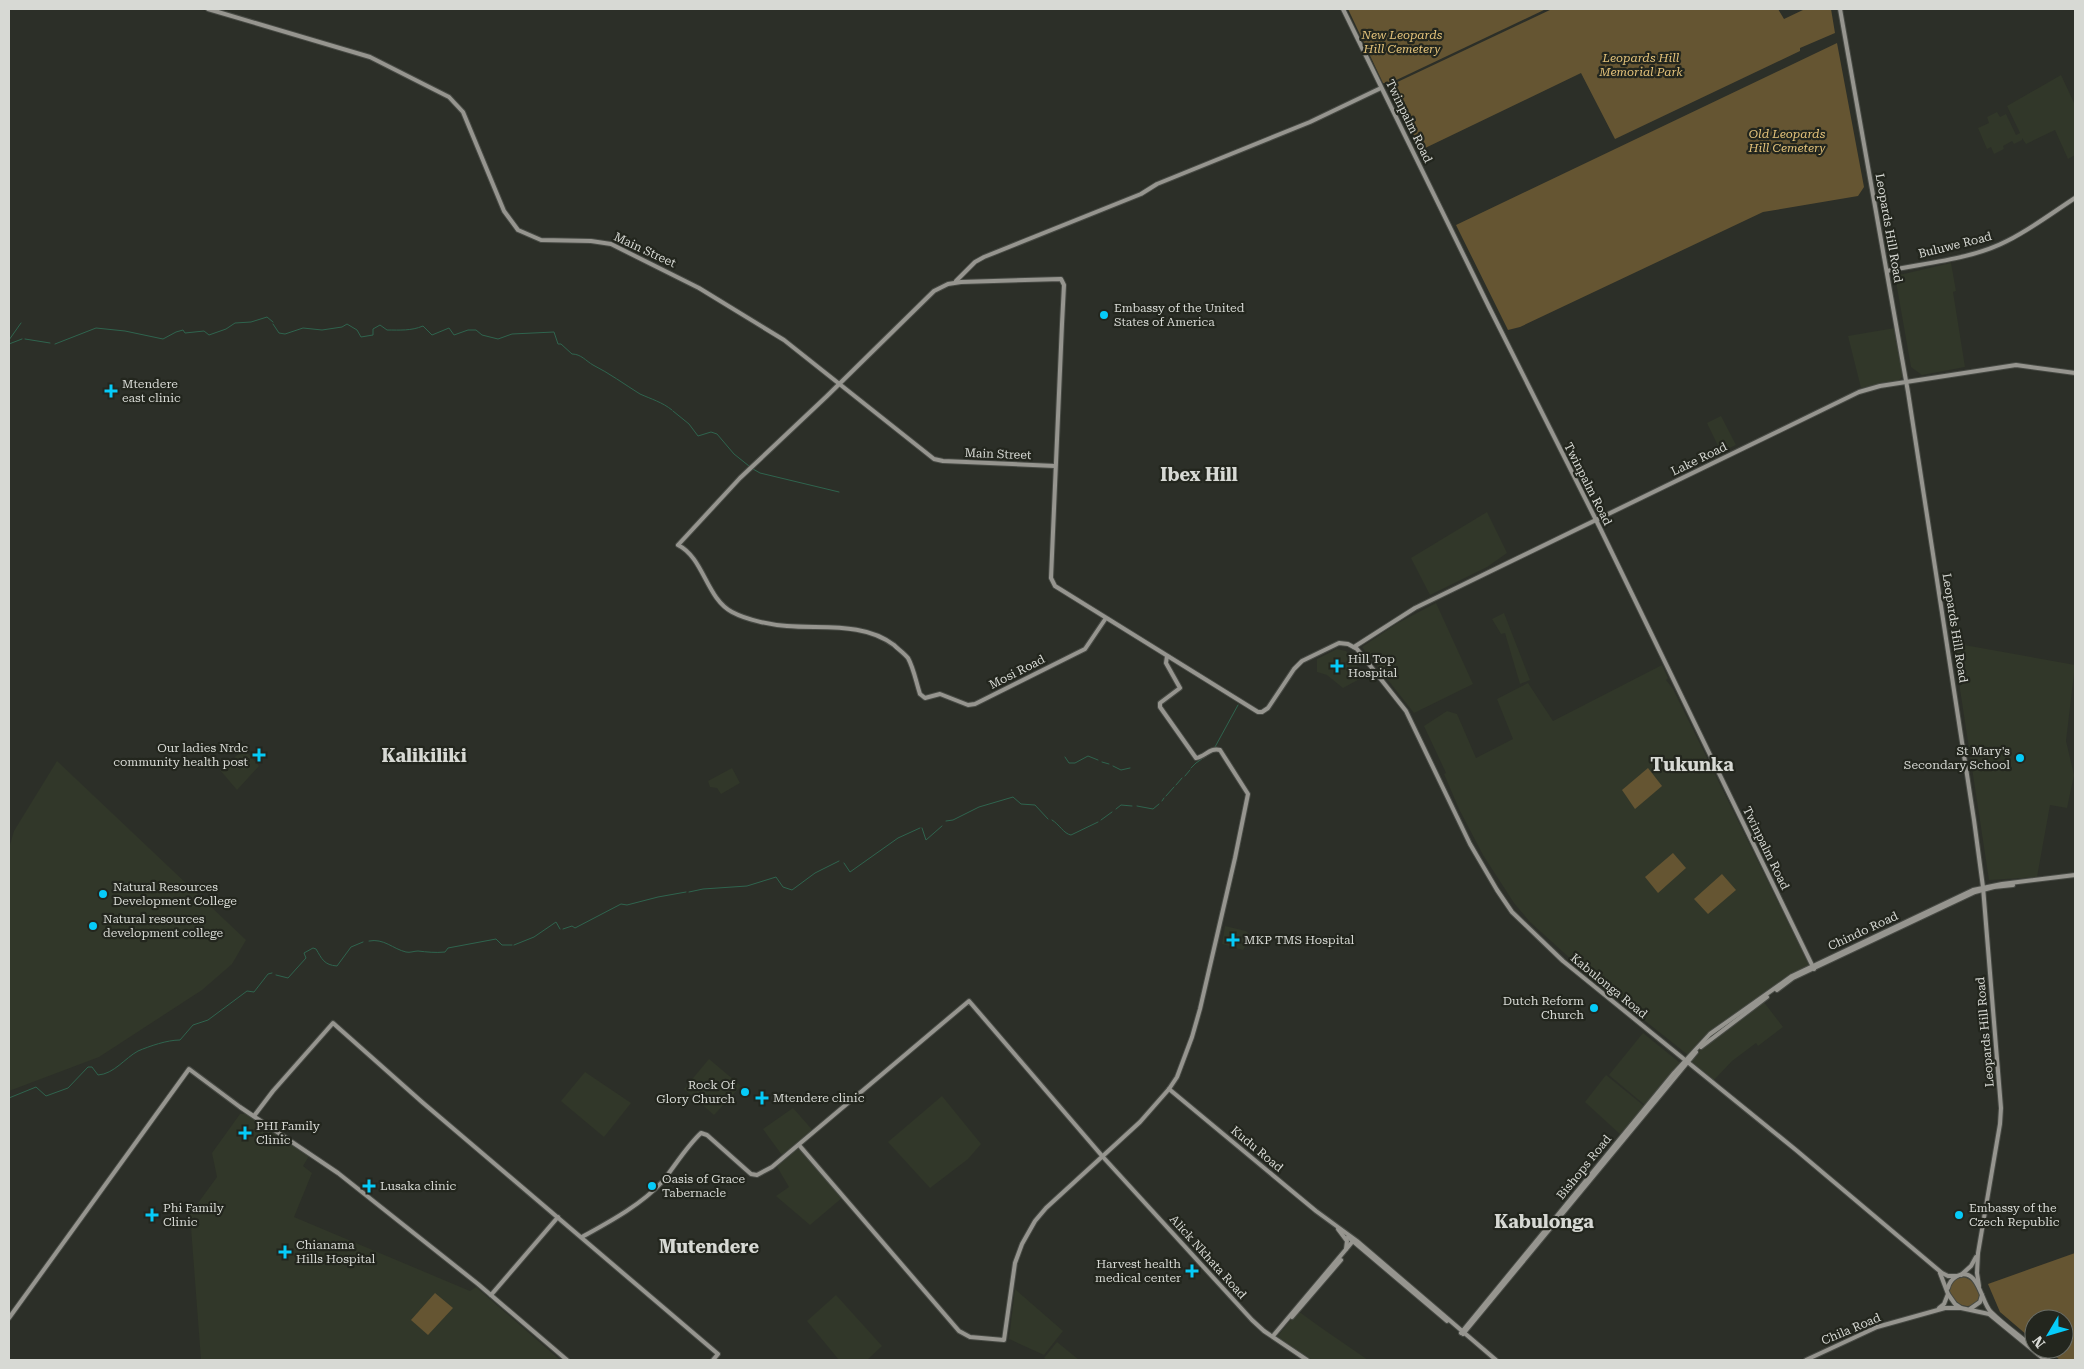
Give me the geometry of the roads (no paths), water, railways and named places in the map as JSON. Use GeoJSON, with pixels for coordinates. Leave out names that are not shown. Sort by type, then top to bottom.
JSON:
{"type":"FeatureCollection","features":[{"type":"Feature","properties":{"kind":"main road","name":"Main Street"},"geometry":{"type":"LineString","coordinates":[[208,9],[370,56],[449,98],[463,112],[504,211],[518,230],[540,240],[606,243],[632,253],[699,288],[790,344],[916,446],[938,460],[1055,466]]}},
{"type":"Feature","properties":{"kind":"main road","name":"Twinpalm Road"},"geometry":{"type":"LineString","coordinates":[[1343,9],[1590,512],[1600,528],[1813,967]]}},
{"type":"Feature","properties":{"kind":"main road","name":"Leopards Hill Road"},"geometry":{"type":"LineString","coordinates":[[1840,9],[1907,383],[1984,898],[2001,1108],[1978,1253],[1977,1273],[1979,1286]]}},
{"type":"Feature","properties":{"kind":"main road"},"geometry":{"type":"LineString","coordinates":[[839,384],[929,295],[963,276],[975,262],[984,257],[1141,194],[1157,184],[1310,122],[1382,88]]}},
{"type":"Feature","properties":{"kind":"main road","name":"Buluwe Road"},"geometry":{"type":"LineString","coordinates":[[1887,271],[1968,254],[2006,242],[2046,219],[2075,198]]}},
{"type":"Feature","properties":{"kind":"main road"},"geometry":{"type":"LineString","coordinates":[[963,276],[966,281]]}},
{"type":"Feature","properties":{"kind":"main road"},"geometry":{"type":"LineString","coordinates":[[952,283],[1022,278],[1059,278],[1063,280],[1052,581],[1061,590],[1253,710],[1262,712],[1271,704],[1294,669],[1302,661],[1340,643],[1354,647]]}},
{"type":"Feature","properties":{"kind":"main road","name":"Lake Road"},"geometry":{"type":"LineString","coordinates":[[1354,647],[1403,615],[1587,523],[1859,392],[2016,365],[2075,373]]}},
{"type":"Feature","properties":{"kind":"main road"},"geometry":{"type":"LineString","coordinates":[[1905,373],[1909,378],[1916,381],[1910,386],[1908,392],[1906,387],[1898,384],[1905,373]]}},
{"type":"Feature","properties":{"kind":"main road","name":"Mosi Road"},"geometry":{"type":"LineString","coordinates":[[839,384],[740,478],[678,545],[692,556],[706,581],[731,611],[758,620],[787,626],[841,628],[872,632],[881,636],[906,656],[922,697],[926,698],[940,694],[968,705],[975,704],[1085,649],[1106,618]]}},
{"type":"Feature","properties":{"kind":"main road"},"geometry":{"type":"LineString","coordinates":[[1587,523],[1590,518],[1590,512]]}},
{"type":"Feature","properties":{"kind":"main road"},"geometry":{"type":"LineString","coordinates":[[1600,528],[1599,522],[1602,516]]}},
{"type":"Feature","properties":{"kind":"main road","name":"Kabulonga Road"},"geometry":{"type":"LineString","coordinates":[[1354,647],[1406,711],[1470,844],[1507,906],[1563,961],[1810,1162],[1936,1268],[1946,1275],[1959,1276]]}},
{"type":"Feature","properties":{"kind":"main road"},"geometry":{"type":"LineString","coordinates":[[582,1237],[644,1198],[660,1184],[701,1133],[707,1135],[754,1176],[772,1167],[799,1146],[958,1331],[970,1337],[1004,1340],[1014,1270],[1021,1247],[1031,1226],[1046,1208],[1140,1122],[1170,1088],[1184,1061],[1200,1009],[1248,794],[1220,750],[1214,749],[1200,758],[1196,758],[1160,706],[1160,702],[1180,688],[1166,663],[1167,656]]}},
{"type":"Feature","properties":{"kind":"main road","name":"Chindo Road"},"geometry":{"type":"LineString","coordinates":[[1686,1062],[1703,1041],[1734,1016],[1786,980],[1813,967],[1976,890],[2075,877]]}},
{"type":"Feature","properties":{"kind":"main road"},"geometry":{"type":"LineString","coordinates":[[1982,880],[1990,887],[1984,898],[1976,890],[1982,880]]}},
{"type":"Feature","properties":{"kind":"main road","name":"Alick Nkhata Road"},"geometry":{"type":"LineString","coordinates":[[799,1146],[969,1001],[1103,1157],[1252,1320],[1307,1360]]}},
{"type":"Feature","properties":{"kind":"main road"},"geometry":{"type":"LineString","coordinates":[[254,1116],[273,1091],[333,1023],[422,1102],[718,1354],[713,1360]]}},
{"type":"Feature","properties":{"kind":"main road","name":"Bishops Road"},"geometry":{"type":"LineString","coordinates":[[1464,1333],[1686,1062]]}},
{"type":"Feature","properties":{"kind":"main road"},"geometry":{"type":"LineString","coordinates":[[9,1318],[189,1070],[338,1173],[491,1295],[567,1360]]}},
{"type":"Feature","properties":{"kind":"main road","name":"Kudu Road"},"geometry":{"type":"LineString","coordinates":[[1170,1088],[1464,1333]]}},
{"type":"Feature","properties":{"kind":"main road"},"geometry":{"type":"LineString","coordinates":[[491,1295],[558,1217]]}},
{"type":"Feature","properties":{"kind":"main road"},"geometry":{"type":"LineString","coordinates":[[1333,1224],[1347,1241],[1345,1251]]}},
{"type":"Feature","properties":{"kind":"main road"},"geometry":{"type":"LineString","coordinates":[[1274,1337],[1355,1241]]}},
{"type":"Feature","properties":{"kind":"main road"},"geometry":{"type":"LineString","coordinates":[[1274,1337],[1355,1241]]}},
{"type":"Feature","properties":{"kind":"main road","name":"Kudu Road"},"geometry":{"type":"LineString","coordinates":[[1355,1241],[1496,1360]]}},
{"type":"Feature","properties":{"kind":"main road","name":"Leopards Hill Road"},"geometry":{"type":"LineString","coordinates":[[1959,1276],[1971,1266],[1978,1253]]}},
{"type":"Feature","properties":{"kind":"main road","name":"Kabulonga Road"},"geometry":{"type":"LineString","coordinates":[[1936,1268],[1948,1292]]}},
{"type":"Feature","properties":{"kind":"main road"},"geometry":{"type":"LineString","coordinates":[[1935,1310],[1944,1304],[1949,1283],[1959,1276],[1970,1277],[1979,1286],[1990,1311],[2024,1339]]}},
{"type":"Feature","properties":{"kind":"main road"},"geometry":{"type":"LineString","coordinates":[[1948,1292],[1952,1300],[1961,1308],[1989,1314],[2045,1360]]}},
{"type":"Feature","properties":{"kind":"main road"},"geometry":{"type":"LineString","coordinates":[[1970,1309],[1980,1302],[1982,1294]]}},
{"type":"Feature","properties":{"kind":"main road","name":"Chila Road"},"geometry":{"type":"LineString","coordinates":[[1806,1360],[1872,1329],[1935,1310],[1961,1308]]}},
{"type":"Feature","properties":{"kind":"main road"},"geometry":{"type":"LineString","coordinates":[[1457,1326],[1468,1326],[1468,1334],[1472,1340]]}},
{"type":"Feature","properties":{"kind":"waterway"},"geometry":{"type":"LineString","coordinates":[[55,344],[96,328],[125,331],[163,339],[183,330],[185,333],[204,331],[209,335],[226,329],[235,323],[251,322],[267,317],[273,322]]}},
{"type":"Feature","properties":{"kind":"waterway"},"geometry":{"type":"LineString","coordinates":[[9,340],[21,323]]}},
{"type":"Feature","properties":{"kind":"waterway"},"geometry":{"type":"LineString","coordinates":[[273,324],[279,333],[285,334],[303,328],[322,330],[342,327],[347,324],[357,330],[361,337],[373,335],[373,329],[380,325],[387,330],[401,330],[423,326],[432,335],[449,328],[454,335],[468,330],[476,330],[482,335],[498,339],[512,334],[554,332],[558,344],[561,344],[572,354],[581,356],[640,394],[672,410]]}},
{"type":"Feature","properties":{"kind":"waterway"},"geometry":{"type":"LineString","coordinates":[[9,344],[22,339]]}},
{"type":"Feature","properties":{"kind":"waterway"},"geometry":{"type":"LineString","coordinates":[[25,339],[50,343]]}},
{"type":"Feature","properties":{"kind":"waterway"},"geometry":{"type":"LineString","coordinates":[[673,411],[689,424],[698,436],[711,432],[717,434],[734,454],[749,466]]}},
{"type":"Feature","properties":{"kind":"waterway"},"geometry":{"type":"LineString","coordinates":[[753,469],[760,473],[839,492]]}},
{"type":"Feature","properties":{"kind":"waterway"},"geometry":{"type":"LineString","coordinates":[[1215,747],[1238,705]]}},
{"type":"Feature","properties":{"kind":"waterway"},"geometry":{"type":"LineString","coordinates":[[1191,768],[1212,752]]}},
{"type":"Feature","properties":{"kind":"waterway"},"geometry":{"type":"LineString","coordinates":[[1065,757],[1069,763],[1075,763],[1088,756],[1098,760]]}},
{"type":"Feature","properties":{"kind":"waterway"},"geometry":{"type":"LineString","coordinates":[[1102,762],[1109,764]]}},
{"type":"Feature","properties":{"kind":"waterway"},"geometry":{"type":"LineString","coordinates":[[1113,766],[1121,770],[1130,768]]}},
{"type":"Feature","properties":{"kind":"waterway"},"geometry":{"type":"LineString","coordinates":[[1185,776],[1190,770]]}},
{"type":"Feature","properties":{"kind":"waterway"},"geometry":{"type":"LineString","coordinates":[[1176,785],[1182,778]]}},
{"type":"Feature","properties":{"kind":"waterway"},"geometry":{"type":"LineString","coordinates":[[1166,796],[1174,787]]}},
{"type":"Feature","properties":{"kind":"waterway"},"geometry":{"type":"LineString","coordinates":[[946,821],[953,820],[979,807],[1013,797],[1021,804],[1035,805],[1048,819]]}},
{"type":"Feature","properties":{"kind":"waterway"},"geometry":{"type":"LineString","coordinates":[[1137,806],[1153,809],[1159,804]]}},
{"type":"Feature","properties":{"kind":"waterway"},"geometry":{"type":"LineString","coordinates":[[1116,809],[1121,805],[1132,806]]}},
{"type":"Feature","properties":{"kind":"waterway"},"geometry":{"type":"LineString","coordinates":[[1101,820],[1112,812]]}},
{"type":"Feature","properties":{"kind":"waterway"},"geometry":{"type":"LineString","coordinates":[[1052,820],[1066,833],[1071,835],[1098,822]]}},
{"type":"Feature","properties":{"kind":"waterway"},"geometry":{"type":"LineString","coordinates":[[922,828],[926,840],[942,826]]}},
{"type":"Feature","properties":{"kind":"waterway"},"geometry":{"type":"LineString","coordinates":[[844,863],[850,872],[898,838],[920,828]]}},
{"type":"Feature","properties":{"kind":"waterway"},"geometry":{"type":"LineString","coordinates":[[689,892],[703,889],[747,886],[776,877],[783,887],[792,890],[815,873],[839,861]]}},
{"type":"Feature","properties":{"kind":"waterway"},"geometry":{"type":"LineString","coordinates":[[563,929],[572,926],[575,928],[621,904],[627,905],[686,892]]}},
{"type":"Feature","properties":{"kind":"waterway"},"geometry":{"type":"LineString","coordinates":[[514,945],[534,937],[556,922],[560,929]]}},
{"type":"Feature","properties":{"kind":"waterway"},"geometry":{"type":"LineString","coordinates":[[369,941],[384,942],[401,951],[408,952],[445,952],[448,948],[496,939],[502,945],[512,945]]}},
{"type":"Feature","properties":{"kind":"waterway"},"geometry":{"type":"LineString","coordinates":[[276,975],[288,978],[306,958],[304,953],[313,948],[316,949],[326,963],[337,966],[351,947],[363,942]]}},
{"type":"Feature","properties":{"kind":"waterway"},"geometry":{"type":"LineString","coordinates":[[9,1098],[36,1087],[46,1096],[68,1088],[88,1067],[92,1067],[98,1075],[104,1074],[138,1051],[164,1042],[180,1040],[193,1025],[208,1020],[247,991],[254,992],[268,974],[272,973]]}},
{"type":"Feature","properties":{"kind":"place","name":"Embassy of the United States of America"},"geometry":{"type":"Point","coordinates":[1104,315]}},
{"type":"Feature","properties":{"kind":"place","name":"Mtendere east clinic"},"geometry":{"type":"Point","coordinates":[111,391]}},
{"type":"Feature","properties":{"kind":"place","name":"Hill Top Hospital"},"geometry":{"type":"Point","coordinates":[1337,666]}},
{"type":"Feature","properties":{"kind":"place","name":"Our ladies Nrdc community health post"},"geometry":{"type":"Point","coordinates":[259,755]}},
{"type":"Feature","properties":{"kind":"place","name":"St Mary's Secondary School"},"geometry":{"type":"Point","coordinates":[2020,758]}},
{"type":"Feature","properties":{"kind":"place","name":"Natural Resources Development College"},"geometry":{"type":"Point","coordinates":[103,894]}},
{"type":"Feature","properties":{"kind":"place","name":"Natural resources development college"},"geometry":{"type":"Point","coordinates":[93,926]}},
{"type":"Feature","properties":{"kind":"place","name":"MKP TMS Hospital"},"geometry":{"type":"Point","coordinates":[1233,940]}},
{"type":"Feature","properties":{"kind":"place","name":"Dutch Reform Church"},"geometry":{"type":"Point","coordinates":[1594,1008]}},
{"type":"Feature","properties":{"kind":"place","name":"Rock Of Glory Church"},"geometry":{"type":"Point","coordinates":[745,1092]}},
{"type":"Feature","properties":{"kind":"place","name":"Mtendere clinic"},"geometry":{"type":"Point","coordinates":[762,1098]}},
{"type":"Feature","properties":{"kind":"place","name":"PHI Family Clinic"},"geometry":{"type":"Point","coordinates":[245,1133]}},
{"type":"Feature","properties":{"kind":"place","name":"Lusaka clinic"},"geometry":{"type":"Point","coordinates":[369,1186]}},
{"type":"Feature","properties":{"kind":"place","name":"Oasis of Grace Tabernacle"},"geometry":{"type":"Point","coordinates":[652,1186]}},
{"type":"Feature","properties":{"kind":"place","name":"Phi Family Clinic"},"geometry":{"type":"Point","coordinates":[152,1215]}},
{"type":"Feature","properties":{"kind":"place","name":"Embassy of the Czech Republic"},"geometry":{"type":"Point","coordinates":[1959,1215]}},
{"type":"Feature","properties":{"kind":"place","name":"Chianama Hills Hospital"},"geometry":{"type":"Point","coordinates":[285,1252]}},
{"type":"Feature","properties":{"kind":"place","name":"Harvest health medical center"},"geometry":{"type":"Point","coordinates":[1192,1271]}},
{"type":"Feature","properties":{"kind":"district","name":"Ibex Hill"},"geometry":{"type":"Point","coordinates":[1199,475]}},
{"type":"Feature","properties":{"kind":"district","name":"Kalikiliki"},"geometry":{"type":"Point","coordinates":[424,756]}},
{"type":"Feature","properties":{"kind":"district","name":"Tukunka"},"geometry":{"type":"Point","coordinates":[1692,765]}},
{"type":"Feature","properties":{"kind":"district","name":"Kabulonga"},"geometry":{"type":"Point","coordinates":[1544,1222]}},
{"type":"Feature","properties":{"kind":"district","name":"Mutendere"},"geometry":{"type":"Point","coordinates":[709,1247]}},
{"type":"Feature","properties":{"kind":"park label","name":"New Leopards Hill Cemetery"},"geometry":{"type":"Point","coordinates":[1402,42]}},
{"type":"Feature","properties":{"kind":"park label","name":"Leopards Hill Memorial Park"},"geometry":{"type":"Point","coordinates":[1641,65]}},
{"type":"Feature","properties":{"kind":"park label","name":"Old Leopards Hill Cemetery"},"geometry":{"type":"Point","coordinates":[1787,141]}}]}
